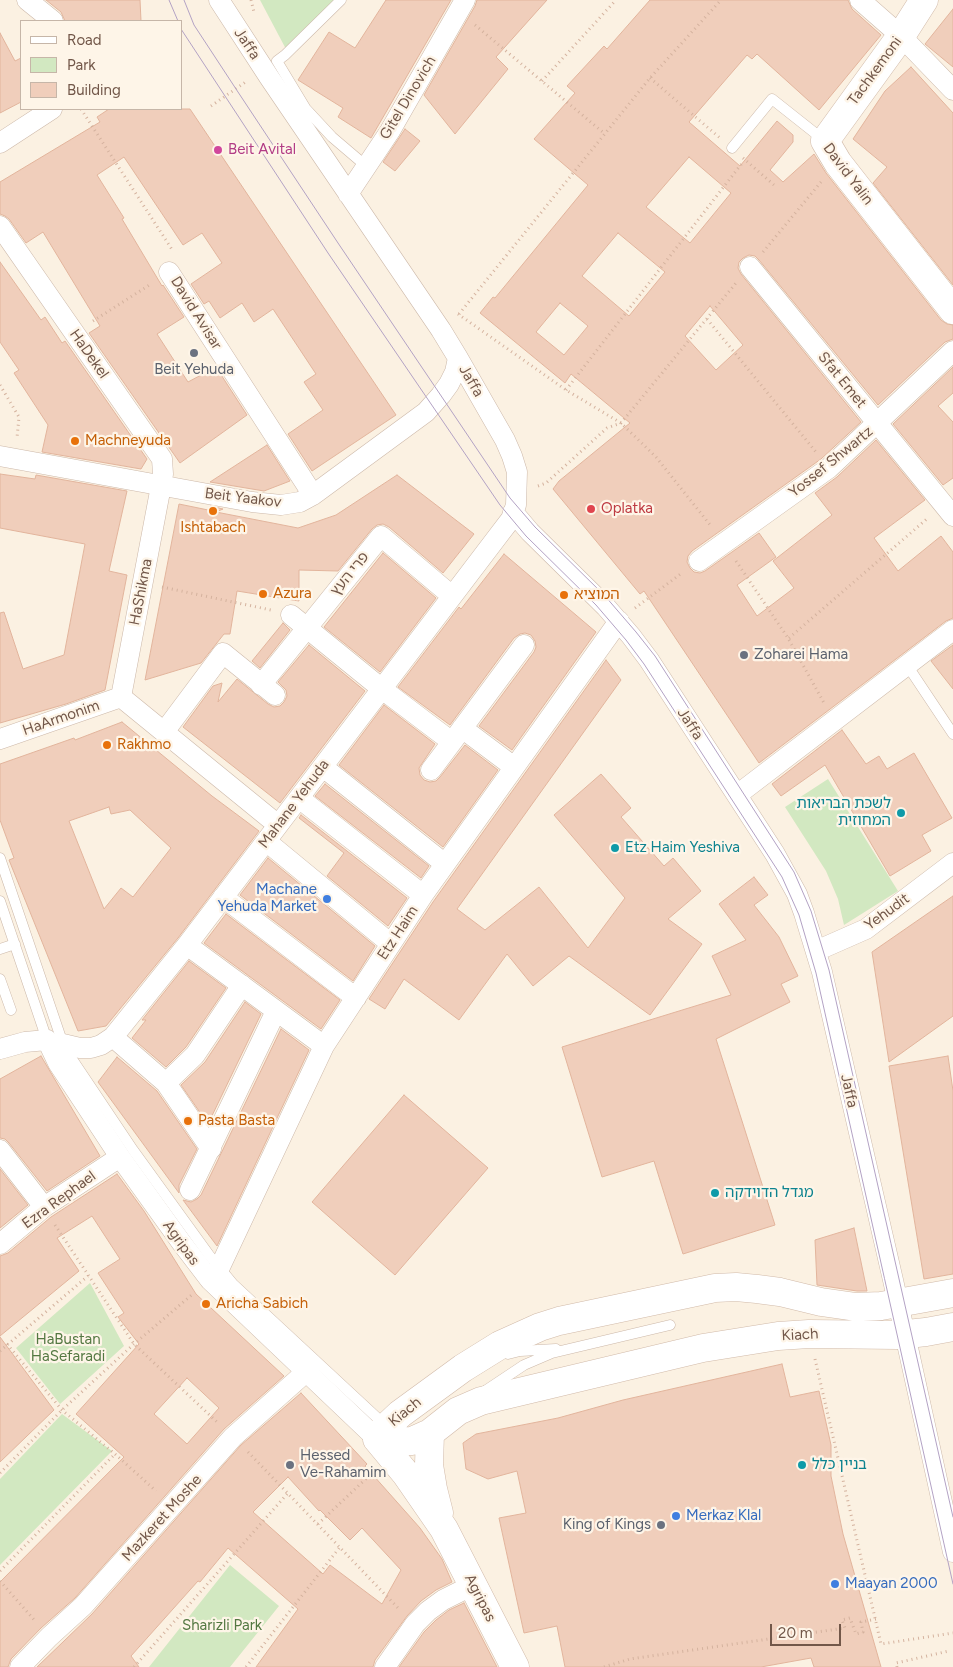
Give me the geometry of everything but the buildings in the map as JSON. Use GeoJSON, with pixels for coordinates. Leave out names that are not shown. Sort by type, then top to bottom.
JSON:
{"type":"FeatureCollection","features":[{"type":"Feature","properties":{"kind":"street"},"geometry":{"type":"LineString","coordinates":[[27,0],[52,20]]}},
{"type":"Feature","properties":{"kind":"street","name":"Jaffa"},"geometry":{"type":"LineString","coordinates":[[219,0],[458,358],[505,440],[517,472],[515,502],[530,532],[619,621],[649,660],[787,875],[804,913],[816,950],[898,1303],[953,1552]]}},
{"type":"Feature","properties":{"kind":"street"},"geometry":{"type":"LineString","coordinates":[[860,0],[901,36],[953,90]]}},
{"type":"Feature","properties":{"kind":"street","name":"Tachkemoni"},"geometry":{"type":"LineString","coordinates":[[831,152],[924,0]]}},
{"type":"Feature","properties":{"kind":"street","name":"Gitel Dinovich"},"geometry":{"type":"LineString","coordinates":[[348,194],[390,131],[462,6]]}},
{"type":"Feature","properties":{"kind":"street"},"geometry":{"type":"LineString","coordinates":[[0,143],[50,110]]}},
{"type":"Feature","properties":{"kind":"street","name":"David Yalin"},"geometry":{"type":"LineString","coordinates":[[831,152],[953,310]]}},
{"type":"Feature","properties":{"kind":"street","name":"HaDekel"},"geometry":{"type":"LineString","coordinates":[[0,226],[162,459],[163,474],[161,486]]}},
{"type":"Feature","properties":{"kind":"street","name":"Sfat Emet"},"geometry":{"type":"LineString","coordinates":[[750,267],[948,510]]}},
{"type":"Feature","properties":{"kind":"street","name":"David Avisar"},"geometry":{"type":"LineString","coordinates":[[169,272],[313,495]]}},
{"type":"Feature","properties":{"kind":"street","name":"Yossef Shwartz"},"geometry":{"type":"LineString","coordinates":[[699,561],[829,468],[878,424],[953,351]]}},
{"type":"Feature","properties":{"kind":"street","name":"Beit Yaakov"},"geometry":{"type":"LineString","coordinates":[[8,457],[252,502],[281,505],[300,502],[313,495],[426,412],[449,384],[455,372],[458,358]]}},
{"type":"Feature","properties":{"kind":"street","name":"HaShikma"},"geometry":{"type":"LineString","coordinates":[[121,697],[161,486]]}},
{"type":"Feature","properties":{"kind":"street","name":"Mahane Yehuda"},"geometry":{"type":"LineString","coordinates":[[0,1049],[25,1042],[55,1042],[80,1048],[91,1048],[101,1046],[113,1037],[188,945],[510,519],[515,502]]}},
{"type":"Feature","properties":{"kind":"street","name":"פרי העץ"},"geometry":{"type":"LineString","coordinates":[[164,732],[223,653],[268,690],[307,627],[381,536],[452,596]]}},
{"type":"Feature","properties":{"kind":"street"},"geometry":{"type":"LineString","coordinates":[[291,614],[382,689],[514,767]]}},
{"type":"Feature","properties":{"kind":"street","name":"Etz Haim"},"geometry":{"type":"LineString","coordinates":[[215,1274],[324,1046],[423,895],[619,621]]}},
{"type":"Feature","properties":{"kind":"street"},"geometry":{"type":"LineString","coordinates":[[736,795],[953,630]]}},
{"type":"Feature","properties":{"kind":"street"},"geometry":{"type":"LineString","coordinates":[[431,770],[524,646]]}},
{"type":"Feature","properties":{"kind":"street"},"geometry":{"type":"LineString","coordinates":[[121,697],[164,732],[391,944]]}},
{"type":"Feature","properties":{"kind":"street","name":"HaArmonim"},"geometry":{"type":"LineString","coordinates":[[0,739],[121,697]]}},
{"type":"Feature","properties":{"kind":"street"},"geometry":{"type":"LineString","coordinates":[[323,767],[445,864]]}},
{"type":"Feature","properties":{"kind":"street"},"geometry":{"type":"LineString","coordinates":[[299,798],[423,895]]}},
{"type":"Feature","properties":{"kind":"street","name":"Yehudit"},"geometry":{"type":"LineString","coordinates":[[816,950],[866,929],[953,863]]}},
{"type":"Feature","properties":{"kind":"street"},"geometry":{"type":"LineString","coordinates":[[223,897],[356,998]]}},
{"type":"Feature","properties":{"kind":"street"},"geometry":{"type":"LineString","coordinates":[[188,945],[324,1046]]}},
{"type":"Feature","properties":{"kind":"street"},"geometry":{"type":"LineString","coordinates":[[166,1083],[195,1055],[242,985]]}},
{"type":"Feature","properties":{"kind":"street"},"geometry":{"type":"LineString","coordinates":[[190,1190],[276,1011]]}},
{"type":"Feature","properties":{"kind":"street"},"geometry":{"type":"LineString","coordinates":[[113,1037],[166,1083],[210,1149]]}},
{"type":"Feature","properties":{"kind":"street","name":"Agripas"},"geometry":{"type":"LineString","coordinates":[[55,1042],[58,1063],[120,1157],[215,1274],[306,1372],[386,1441],[444,1529],[515,1667]]}},
{"type":"Feature","properties":{"kind":"street"},"geometry":{"type":"LineString","coordinates":[[0,1150],[44,1208]]}},
{"type":"Feature","properties":{"kind":"street","name":"Ezra Rephael"},"geometry":{"type":"LineString","coordinates":[[0,1244],[44,1208],[120,1157]]}},
{"type":"Feature","properties":{"kind":"street","name":"Kiach"},"geometry":{"type":"LineString","coordinates":[[953,1293],[898,1303],[856,1307],[758,1289],[715,1288],[559,1321],[500,1345],[463,1368],[400,1414],[386,1441],[412,1440],[430,1433],[454,1414],[472,1404],[488,1399],[703,1348],[748,1339],[809,1334],[905,1334],[953,1327]]}},
{"type":"Feature","properties":{"kind":"street","name":"Mazkeret Moshe"},"geometry":{"type":"LineString","coordinates":[[20,1667],[83,1606],[233,1437],[306,1372]]}},
{"type":"Feature","properties":{"kind":"street","name":"Agripas"},"geometry":{"type":"LineString","coordinates":[[430,1433],[429,1465],[433,1489],[444,1529]]}},
{"type":"Feature","properties":{"kind":"street"},"geometry":{"type":"LineString","coordinates":[[385,1667],[415,1624],[428,1611],[443,1600],[473,1585]]}},
{"type":"Feature","properties":{"kind":"lane"},"geometry":{"type":"LineString","coordinates":[[341,0],[285,55],[276,61],[306,109],[332,137],[366,166]]}},
{"type":"Feature","properties":{"kind":"lane","name":"David Yalin"},"geometry":{"type":"LineString","coordinates":[[732,148],[772,99],[831,152]]}},
{"type":"Feature","properties":{"kind":"lane"},"geometry":{"type":"LineString","coordinates":[[907,665],[953,734]]}},
{"type":"Feature","properties":{"kind":"lane","name":"Agripas"},"geometry":{"type":"LineString","coordinates":[[0,858],[55,1042]]}},
{"type":"Feature","properties":{"kind":"lane","name":"Agripas"},"geometry":{"type":"LineString","coordinates":[[0,901],[15,944],[55,1042],[70,1056],[215,1274],[234,1284],[386,1441]]}},
{"type":"Feature","properties":{"kind":"lane"},"geometry":{"type":"LineString","coordinates":[[0,949],[15,944]]}},
{"type":"Feature","properties":{"kind":"lane"},"geometry":{"type":"LineString","coordinates":[[0,979],[11,1010]]}},
{"type":"Feature","properties":{"kind":"lane"},"geometry":{"type":"LineString","coordinates":[[454,1414],[524,1365],[552,1353],[670,1325]]}},
{"type":"Feature","properties":{"kind":"lane"},"geometry":{"type":"LineString","coordinates":[[463,1368],[520,1351],[567,1349]]}},
{"type":"Feature","properties":{"kind":"path"},"geometry":{"type":"LineString","coordinates":[[542,81],[616,0]]}},
{"type":"Feature","properties":{"kind":"path"},"geometry":{"type":"LineString","coordinates":[[441,330],[458,314],[650,78],[721,0]]}},
{"type":"Feature","properties":{"kind":"path"},"geometry":{"type":"LineString","coordinates":[[462,6],[542,81],[605,134]]}},
{"type":"Feature","properties":{"kind":"path"},"geometry":{"type":"LineString","coordinates":[[650,78],[774,184]]}},
{"type":"Feature","properties":{"kind":"path","name":"David Avisar"},"geometry":{"type":"LineString","coordinates":[[82,110],[181,263],[169,272]]}},
{"type":"Feature","properties":{"kind":"path"},"geometry":{"type":"LineString","coordinates":[[515,502],[546,483],[606,428],[620,423],[750,267],[831,152]]}},
{"type":"Feature","properties":{"kind":"path"},"geometry":{"type":"LineString","coordinates":[[566,390],[744,159]]}},
{"type":"Feature","properties":{"kind":"path"},"geometry":{"type":"LineString","coordinates":[[94,320],[169,272]]}},
{"type":"Feature","properties":{"kind":"path"},"geometry":{"type":"LineString","coordinates":[[458,314],[566,390],[620,423],[656,457],[724,543],[788,638],[833,721]]}},
{"type":"Feature","properties":{"kind":"path"},"geometry":{"type":"LineString","coordinates":[[707,319],[829,468]]}},
{"type":"Feature","properties":{"kind":"path"},"geometry":{"type":"LineString","coordinates":[[0,385],[19,417],[8,457]]}},
{"type":"Feature","properties":{"kind":"path"},"geometry":{"type":"LineString","coordinates":[[788,638],[948,510]]}},
{"type":"Feature","properties":{"kind":"path"},"geometry":{"type":"LineString","coordinates":[[619,621],[699,561]]}},
{"type":"Feature","properties":{"kind":"path"},"geometry":{"type":"LineString","coordinates":[[143,583],[291,614]]}},
{"type":"Feature","properties":{"kind":"path"},"geometry":{"type":"LineString","coordinates":[[0,1473],[62,1410],[215,1274]]}},
{"type":"Feature","properties":{"kind":"path"},"geometry":{"type":"LineString","coordinates":[[0,1351],[88,1276]]}},
{"type":"Feature","properties":{"kind":"path"},"geometry":{"type":"LineString","coordinates":[[809,1334],[882,1644],[953,1633]]}},
{"type":"Feature","properties":{"kind":"path"},"geometry":{"type":"LineString","coordinates":[[7,1344],[62,1410],[173,1506]]}},
{"type":"Feature","properties":{"kind":"path"},"geometry":{"type":"LineString","coordinates":[[318,1524],[373,1471],[386,1441]]}},
{"type":"Feature","properties":{"kind":"path"},"geometry":{"type":"LineString","coordinates":[[0,1571],[115,1454]]}},
{"type":"Feature","properties":{"kind":"path"},"geometry":{"type":"LineString","coordinates":[[134,1667],[288,1493]]}},
{"type":"Feature","properties":{"kind":"path"},"geometry":{"type":"LineString","coordinates":[[246,1667],[340,1547]]}},
{"type":"Feature","properties":{"kind":"path"},"geometry":{"type":"LineString","coordinates":[[0,1581],[49,1637]]}},
{"type":"Feature","properties":{"kind":"path"},"geometry":{"type":"LineString","coordinates":[[604,1667],[630,1659],[845,1628],[842,1620],[850,1618],[856,1634],[863,1632],[861,1622],[876,1619]]}},
{"type":"Feature","properties":{"kind":"path"},"geometry":{"type":"LineString","coordinates":[[897,1667],[896,1662],[949,1651]]}},
{"type":"Feature","properties":{"kind":"green space"},"geometry":{"type":"Polygon","coordinates":[[[260,0],[339,0],[287,51],[260,0]]]}},
{"type":"Feature","properties":{"kind":"green space"},"geometry":{"type":"Polygon","coordinates":[[[828,779],[898,891],[844,925],[838,899],[826,871],[785,807],[828,779]]]}},
{"type":"Feature","properties":{"kind":"green space","name":"HaBustan HaSefaradi"},"geometry":{"type":"Polygon","coordinates":[[[90,1283],[124,1346],[60,1404],[16,1348],[90,1283]]]}},
{"type":"Feature","properties":{"kind":"green space"},"geometry":{"type":"Polygon","coordinates":[[[62,1414],[112,1451],[0,1565],[0,1479],[62,1414]]]}},
{"type":"Feature","properties":{"kind":"green space","name":"Sharizli Park"},"geometry":{"type":"Polygon","coordinates":[[[230,1565],[279,1606],[230,1667],[149,1667],[230,1565]]]}},
{"type":"Feature","properties":{"kind":"tram line"},"geometry":{"type":"LineString","coordinates":[[169,0],[178,20]]}},
{"type":"Feature","properties":{"kind":"tram line"},"geometry":{"type":"LineString","coordinates":[[184,0],[194,25],[510,498],[535,527],[605,596],[655,656],[794,872],[811,911],[829,970],[953,1517]]}},
{"type":"Feature","properties":{"kind":"tram line"},"geometry":{"type":"LineString","coordinates":[[182,31],[328,253],[500,505],[526,536],[596,605],[626,640],[644,664],[782,877],[799,915],[816,973],[953,1584]]}},
{"type":"Feature","properties":{"kind":"place","name":"Beit Avital"},"geometry":{"type":"Point","coordinates":[218,150]}},
{"type":"Feature","properties":{"kind":"place","name":"Beit Yehuda"},"geometry":{"type":"Point","coordinates":[194,353]}},
{"type":"Feature","properties":{"kind":"place","name":"Machneyuda"},"geometry":{"type":"Point","coordinates":[75,441]}},
{"type":"Feature","properties":{"kind":"place","name":"Oplatka"},"geometry":{"type":"Point","coordinates":[591,509]}},
{"type":"Feature","properties":{"kind":"place","name":"Ishtabach"},"geometry":{"type":"Point","coordinates":[213,511]}},
{"type":"Feature","properties":{"kind":"place","name":"Azura"},"geometry":{"type":"Point","coordinates":[263,594]}},
{"type":"Feature","properties":{"kind":"place","name":"המוציא"},"geometry":{"type":"Point","coordinates":[564,595]}},
{"type":"Feature","properties":{"kind":"place","name":"Zoharei Hama"},"geometry":{"type":"Point","coordinates":[744,655]}},
{"type":"Feature","properties":{"kind":"place","name":"Rakhmo"},"geometry":{"type":"Point","coordinates":[107,745]}},
{"type":"Feature","properties":{"kind":"place","name":"לשכת הבריאות המחוזית"},"geometry":{"type":"Point","coordinates":[901,813]}},
{"type":"Feature","properties":{"kind":"place","name":"Etz Haim Yeshiva"},"geometry":{"type":"Point","coordinates":[615,848]}},
{"type":"Feature","properties":{"kind":"place","name":"Machane Yehuda Market"},"geometry":{"type":"Point","coordinates":[327,899]}},
{"type":"Feature","properties":{"kind":"place","name":"Pasta Basta"},"geometry":{"type":"Point","coordinates":[188,1121]}},
{"type":"Feature","properties":{"kind":"place","name":"מגדל הדוידקה"},"geometry":{"type":"Point","coordinates":[715,1193]}},
{"type":"Feature","properties":{"kind":"place","name":"Aricha Sabich"},"geometry":{"type":"Point","coordinates":[206,1304]}},
{"type":"Feature","properties":{"kind":"place","name":"Hessed Ve-Rahamim"},"geometry":{"type":"Point","coordinates":[290,1465]}},
{"type":"Feature","properties":{"kind":"place","name":"בניין כלל"},"geometry":{"type":"Point","coordinates":[802,1465]}},
{"type":"Feature","properties":{"kind":"place","name":"Merkaz Klal"},"geometry":{"type":"Point","coordinates":[676,1516]}},
{"type":"Feature","properties":{"kind":"place","name":"King of Kings"},"geometry":{"type":"Point","coordinates":[661,1525]}},
{"type":"Feature","properties":{"kind":"place","name":"Maayan 2000"},"geometry":{"type":"Point","coordinates":[835,1584]}}]}
